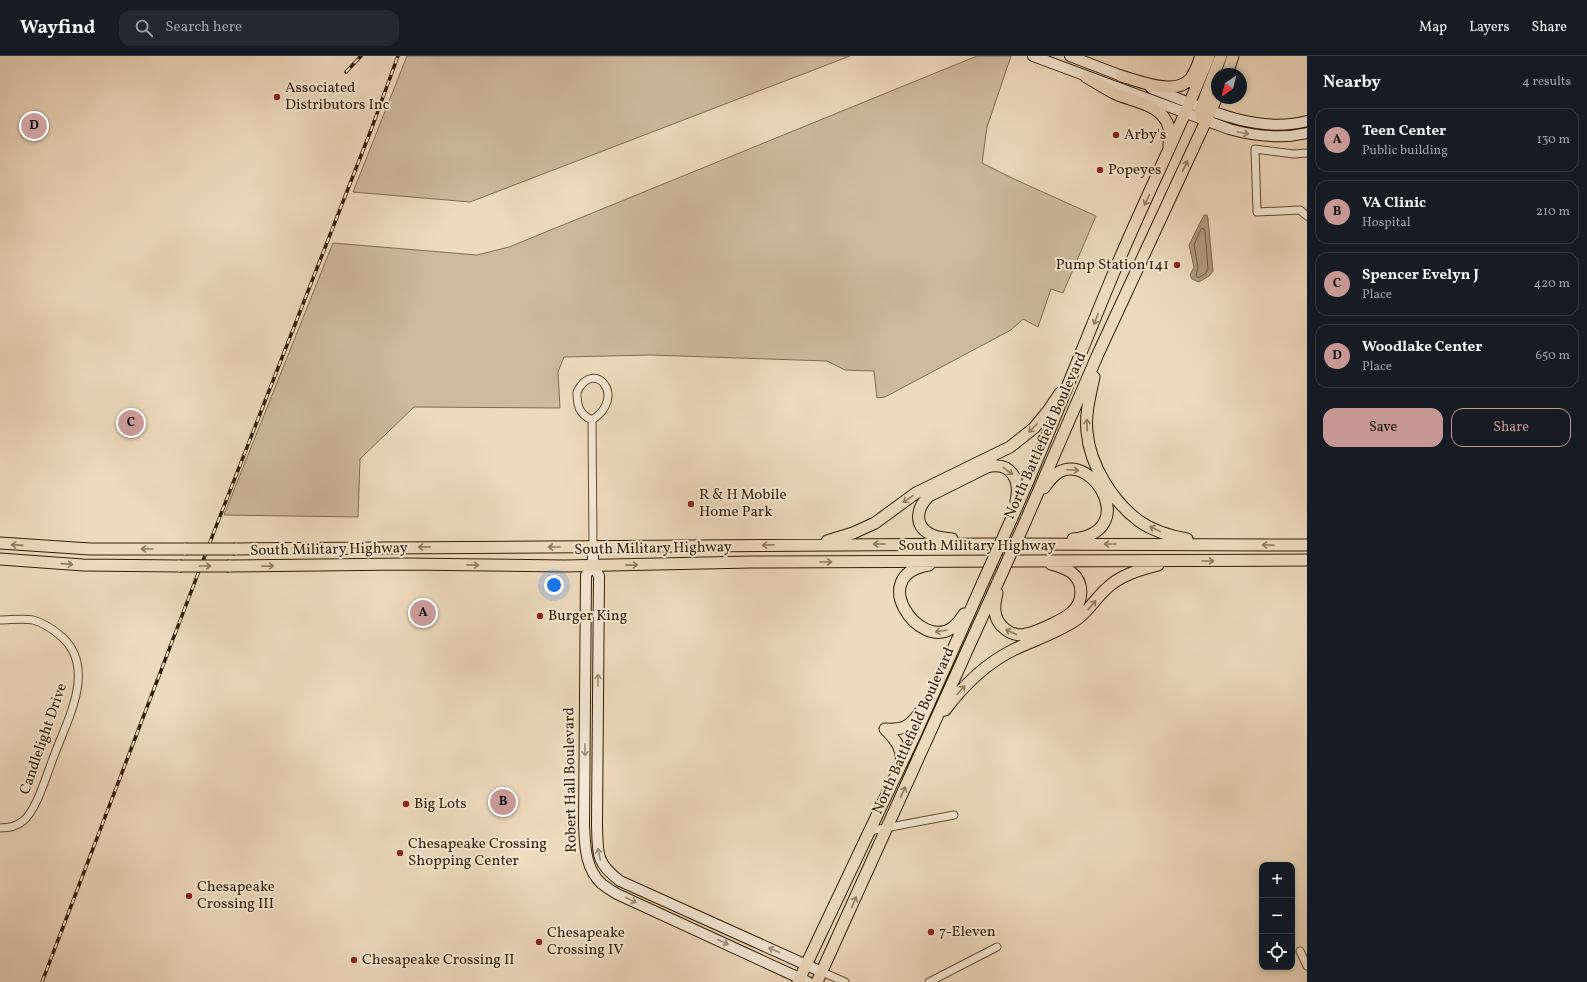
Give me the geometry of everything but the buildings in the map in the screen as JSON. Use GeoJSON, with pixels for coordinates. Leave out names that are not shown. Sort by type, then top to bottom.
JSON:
{"type":"FeatureCollection","features":[{"type":"Feature","properties":{"kind":"main road"},"geometry":{"type":"LineString","coordinates":[[1121,76],[1167,88],[1178,87],[1191,78],[1201,56]]}},
{"type":"Feature","properties":{"kind":"main road"},"geometry":{"type":"LineString","coordinates":[[1206,121],[1200,114],[1196,104],[1209,56]]}},
{"type":"Feature","properties":{"kind":"main road"},"geometry":{"type":"LineString","coordinates":[[1196,104],[1221,56]]}},
{"type":"Feature","properties":{"kind":"main road"},"geometry":{"type":"LineString","coordinates":[[1229,68],[1233,56]]}},
{"type":"Feature","properties":{"kind":"main road"},"geometry":{"type":"LineString","coordinates":[[1086,77],[1116,94],[1156,110],[1165,120],[1169,128],[1170,151]]}},
{"type":"Feature","properties":{"kind":"main road","name":"North Battlefield Boulevard"},"geometry":{"type":"LineString","coordinates":[[802,981],[806,964],[902,761],[1040,456],[1121,258],[1186,113],[1196,104]]}},
{"type":"Feature","properties":{"kind":"main road"},"geometry":{"type":"LineString","coordinates":[[1212,110],[1214,104]]}},
{"type":"Feature","properties":{"kind":"main road","name":"North Battlefield Boulevard"},"geometry":{"type":"LineString","coordinates":[[820,977],[886,827],[1035,501],[1098,354],[1119,312],[1212,110]]}},
{"type":"Feature","properties":{"kind":"main road"},"geometry":{"type":"LineString","coordinates":[[807,545],[853,533],[875,523],[916,493],[1010,447],[1034,428],[1048,411],[1075,369],[1090,356],[1101,331],[1119,312]]}},
{"type":"Feature","properties":{"kind":"main road"},"geometry":{"type":"LineString","coordinates":[[1098,354],[1088,405],[1087,434],[1096,464],[1111,491],[1129,513],[1140,522],[1156,531],[1174,537],[1234,544]]}},
{"type":"Feature","properties":{"kind":"main road"},"geometry":{"type":"LineString","coordinates":[[988,544],[931,535],[924,530],[920,524],[918,516],[919,508],[923,501],[929,496],[987,467],[1001,466],[1012,474],[1018,488],[1017,500],[1011,520]]}},
{"type":"Feature","properties":{"kind":"main road"},"geometry":{"type":"LineString","coordinates":[[1028,544],[1082,538],[1099,530],[1107,517],[1107,501],[1100,489],[1085,472],[1076,469],[1067,469],[1059,472],[1052,478],[1035,501]]}},
{"type":"Feature","properties":{"kind":"main road","name":"South Military Highway"},"geometry":{"type":"LineString","coordinates":[[0,543],[90,548],[186,549],[988,544],[1307,545]]}},
{"type":"Feature","properties":{"kind":"main road","name":"South Military Highway"},"geometry":{"type":"LineString","coordinates":[[0,559],[83,565],[180,566],[404,564],[594,565],[980,561],[1307,560]]}},
{"type":"Feature","properties":{"kind":"main road"},"geometry":{"type":"LineString","coordinates":[[980,561],[948,563],[916,568],[904,577],[900,586],[899,595],[901,604],[906,612],[920,626],[928,631],[936,633],[945,632],[959,622],[983,582]]}},
{"type":"Feature","properties":{"kind":"main road"},"geometry":{"type":"LineString","coordinates":[[998,582],[995,612],[1002,627],[1009,632],[1024,635],[1041,629],[1072,613],[1078,606],[1081,598],[1079,584],[1072,573],[1064,568],[1050,564],[1020,561]]}},
{"type":"Feature","properties":{"kind":"main road"},"geometry":{"type":"LineString","coordinates":[[930,732],[940,716],[965,685],[995,661],[1011,651],[1077,619],[1088,610],[1106,589],[1117,580],[1169,561]]}},
{"type":"Feature","properties":{"kind":"main road"},"geometry":{"type":"LineString","coordinates":[[902,761],[900,747],[895,739],[885,729],[899,730],[909,725],[929,701]]}},
{"type":"Feature","properties":{"kind":"street"},"geometry":{"type":"LineString","coordinates":[[1033,56],[1229,129],[1254,135],[1280,137],[1307,133]]}},
{"type":"Feature","properties":{"kind":"street"},"geometry":{"type":"LineString","coordinates":[[1070,56],[1247,122],[1265,124],[1294,124],[1307,121]]}},
{"type":"Feature","properties":{"kind":"street"},"geometry":{"type":"LineString","coordinates":[[1307,153],[1294,154],[1255,149],[1257,212],[1300,210],[1307,216]]}},
{"type":"Feature","properties":{"kind":"street"},"geometry":{"type":"LineString","coordinates":[[593,378],[600,380],[606,385],[608,392],[607,405],[604,411],[592,420],[579,410],[576,392],[583,383],[588,379],[593,378]]}},
{"type":"Feature","properties":{"kind":"street"},"geometry":{"type":"LineString","coordinates":[[592,420],[593,547]]}},
{"type":"Feature","properties":{"kind":"street","name":"Robert Hall Boulevard"},"geometry":{"type":"LineString","coordinates":[[593,547],[594,565],[599,576],[598,850],[601,862],[607,871],[620,881],[806,964],[820,977]]}},
{"type":"Feature","properties":{"kind":"street","name":"Robert Hall Boulevard"},"geometry":{"type":"LineString","coordinates":[[594,565],[586,575],[584,825],[585,849],[588,861],[594,874],[601,883],[618,894],[802,981]]}},
{"type":"Feature","properties":{"kind":"street","name":"Candlelight Drive"},"geometry":{"type":"LineString","coordinates":[[0,620],[33,620],[54,630],[66,641],[76,657],[79,674],[77,694],[35,805],[23,821],[15,826],[0,828]]}},
{"type":"Feature","properties":{"kind":"street"},"geometry":{"type":"LineString","coordinates":[[869,831],[954,816]]}},
{"type":"Feature","properties":{"kind":"street"},"geometry":{"type":"LineString","coordinates":[[594,874],[601,876],[621,888],[638,889]]}},
{"type":"Feature","properties":{"kind":"street"},"geometry":{"type":"LineString","coordinates":[[928,982],[997,947]]}},
{"type":"Feature","properties":{"kind":"street"},"geometry":{"type":"LineString","coordinates":[[1300,951],[1307,966]]}},
{"type":"Feature","properties":{"kind":"street"},"geometry":{"type":"LineString","coordinates":[[820,977],[845,982]]}},
{"type":"Feature","properties":{"kind":"shaded area"},"geometry":{"type":"Polygon","coordinates":[[[407,56],[850,56],[470,202],[353,192],[407,56]]]}},
{"type":"Feature","properties":{"kind":"shaded area"},"geometry":{"type":"Polygon","coordinates":[[[977,56],[1011,56],[987,127],[982,163],[1096,216],[1063,293],[1051,289],[1038,327],[1023,319],[1011,330],[885,397],[877,398],[874,371],[845,370],[827,361],[650,355],[564,357],[558,372],[560,408],[414,407],[360,459],[358,517],[224,515],[333,243],[477,255],[509,247],[977,56]]]}},
{"type":"Feature","properties":{"kind":"water"},"geometry":{"type":"Polygon","coordinates":[[[1204,215],[1207,215],[1208,219],[1213,271],[1209,276],[1199,282],[1192,279],[1190,275],[1194,267],[1189,245],[1204,215]]]}},
{"type":"Feature","properties":{"kind":"railway"},"geometry":{"type":"LineString","coordinates":[[346,72],[361,56]]}},
{"type":"Feature","properties":{"kind":"railway"},"geometry":{"type":"LineString","coordinates":[[42,982],[217,524],[371,130],[398,56]]}},
{"type":"Feature","properties":{"kind":"place","name":"Associated Distributors Inc"},"geometry":{"type":"Point","coordinates":[277,97]}},
{"type":"Feature","properties":{"kind":"place","name":"Woodlake Center"},"geometry":{"type":"Point","coordinates":[34,126]}},
{"type":"Feature","properties":{"kind":"place","name":"Arby's"},"geometry":{"type":"Point","coordinates":[1116,135]}},
{"type":"Feature","properties":{"kind":"place","name":"Popeyes"},"geometry":{"type":"Point","coordinates":[1100,170]}},
{"type":"Feature","properties":{"kind":"place","name":"Pump Station 141"},"geometry":{"type":"Point","coordinates":[1177,265]}},
{"type":"Feature","properties":{"kind":"place","name":"Spencer Evelyn J"},"geometry":{"type":"Point","coordinates":[131,423]}},
{"type":"Feature","properties":{"kind":"place","name":"R & H Mobile Home Park"},"geometry":{"type":"Point","coordinates":[691,504]}},
{"type":"Feature","properties":{"kind":"place","name":"Teen Center"},"geometry":{"type":"Point","coordinates":[423,613]}},
{"type":"Feature","properties":{"kind":"place","name":"Burger King"},"geometry":{"type":"Point","coordinates":[540,616]}},
{"type":"Feature","properties":{"kind":"place","name":"VA Clinic"},"geometry":{"type":"Point","coordinates":[503,802]}},
{"type":"Feature","properties":{"kind":"place","name":"Big Lots"},"geometry":{"type":"Point","coordinates":[406,804]}},
{"type":"Feature","properties":{"kind":"place","name":"Chesapeake Crossing Shopping Center"},"geometry":{"type":"Point","coordinates":[400,853]}},
{"type":"Feature","properties":{"kind":"place","name":"Chesapeake Crossing III"},"geometry":{"type":"Point","coordinates":[189,896]}},
{"type":"Feature","properties":{"kind":"place","name":"7-Eleven"},"geometry":{"type":"Point","coordinates":[931,932]}},
{"type":"Feature","properties":{"kind":"place","name":"Chesapeake Crossing IV"},"geometry":{"type":"Point","coordinates":[539,942]}},
{"type":"Feature","properties":{"kind":"place","name":"Chesapeake Crossing II"},"geometry":{"type":"Point","coordinates":[354,960]}}]}
